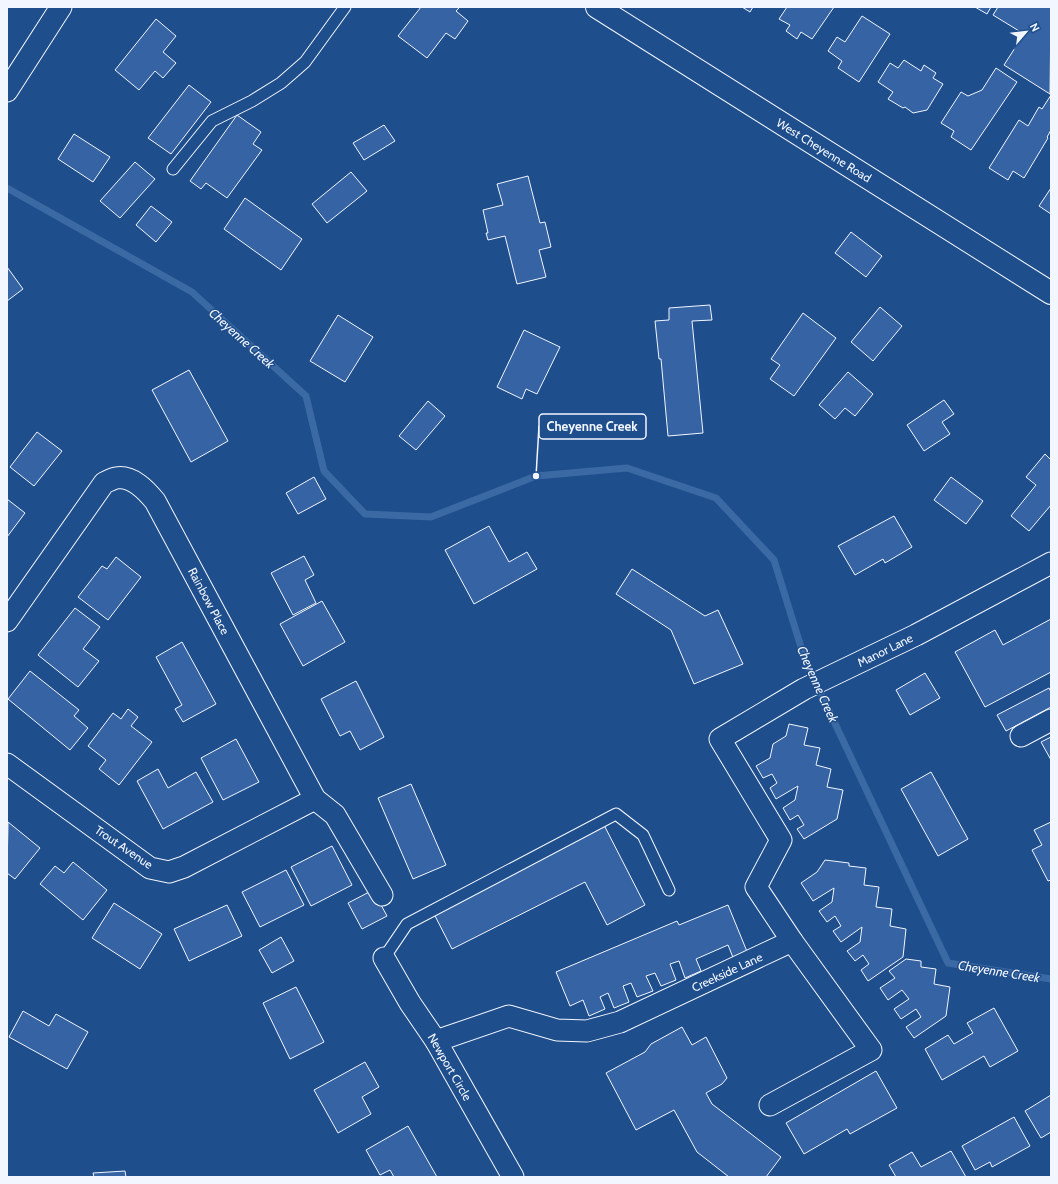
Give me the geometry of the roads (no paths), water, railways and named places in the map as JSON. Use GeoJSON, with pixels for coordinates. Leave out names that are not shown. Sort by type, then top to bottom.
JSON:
{"type":"FeatureCollection","features":[{"type":"Feature","properties":{"kind":"main road","name":"West Cheyenne Road"},"geometry":{"type":"LineString","coordinates":[[597,7],[1051,294]]}},
{"type":"Feature","properties":{"kind":"street"},"geometry":{"type":"LineString","coordinates":[[7,91],[61,7]]}},
{"type":"Feature","properties":{"kind":"street","name":"Rainbow Place"},"geometry":{"type":"LineString","coordinates":[[7,621],[104,483],[118,478],[130,480],[144,488],[154,501],[315,799],[335,815],[382,895]]}},
{"type":"Feature","properties":{"kind":"street","name":"Manor Lane"},"geometry":{"type":"LineString","coordinates":[[792,941],[756,887],[781,840],[720,739],[804,689],[916,635],[1051,563]]}},
{"type":"Feature","properties":{"kind":"street"},"geometry":{"type":"LineString","coordinates":[[1021,736],[1051,720]]}},
{"type":"Feature","properties":{"kind":"street","name":"Trout Avenue"},"geometry":{"type":"LineString","coordinates":[[7,764],[150,868],[169,872],[184,868],[315,799]]}},
{"type":"Feature","properties":{"kind":"street"},"geometry":{"type":"LineString","coordinates":[[770,1105],[871,1050],[792,941]]}},
{"type":"Feature","properties":{"kind":"street","name":"Creekside Lane"},"geometry":{"type":"LineString","coordinates":[[436,1041],[509,1016],[557,1030],[587,1031],[620,1022],[792,941]]}},
{"type":"Feature","properties":{"kind":"street","name":"Newport Circle"},"geometry":{"type":"LineString","coordinates":[[384,958],[410,1003],[436,1041],[513,1177]]}},
{"type":"Feature","properties":{"kind":"lane"},"geometry":{"type":"LineString","coordinates":[[173,169],[212,121],[252,101],[275,86],[305,62],[345,7]]}},
{"type":"Feature","properties":{"kind":"lane"},"geometry":{"type":"LineString","coordinates":[[384,958],[407,924],[616,814],[643,835],[669,890]]}},
{"type":"Feature","properties":{"kind":"waterway","name":"Cheyenne Creek"},"geometry":{"type":"LineString","coordinates":[[7,188],[192,292],[306,396],[324,471],[365,514],[431,517],[536,476],[627,468],[716,498],[774,560],[805,660],[948,963],[1051,979]]}},
{"type":"Feature","properties":{"kind":"place","name":"Cheyenne Creek"},"geometry":{"type":"Point","coordinates":[536,476]}}]}
